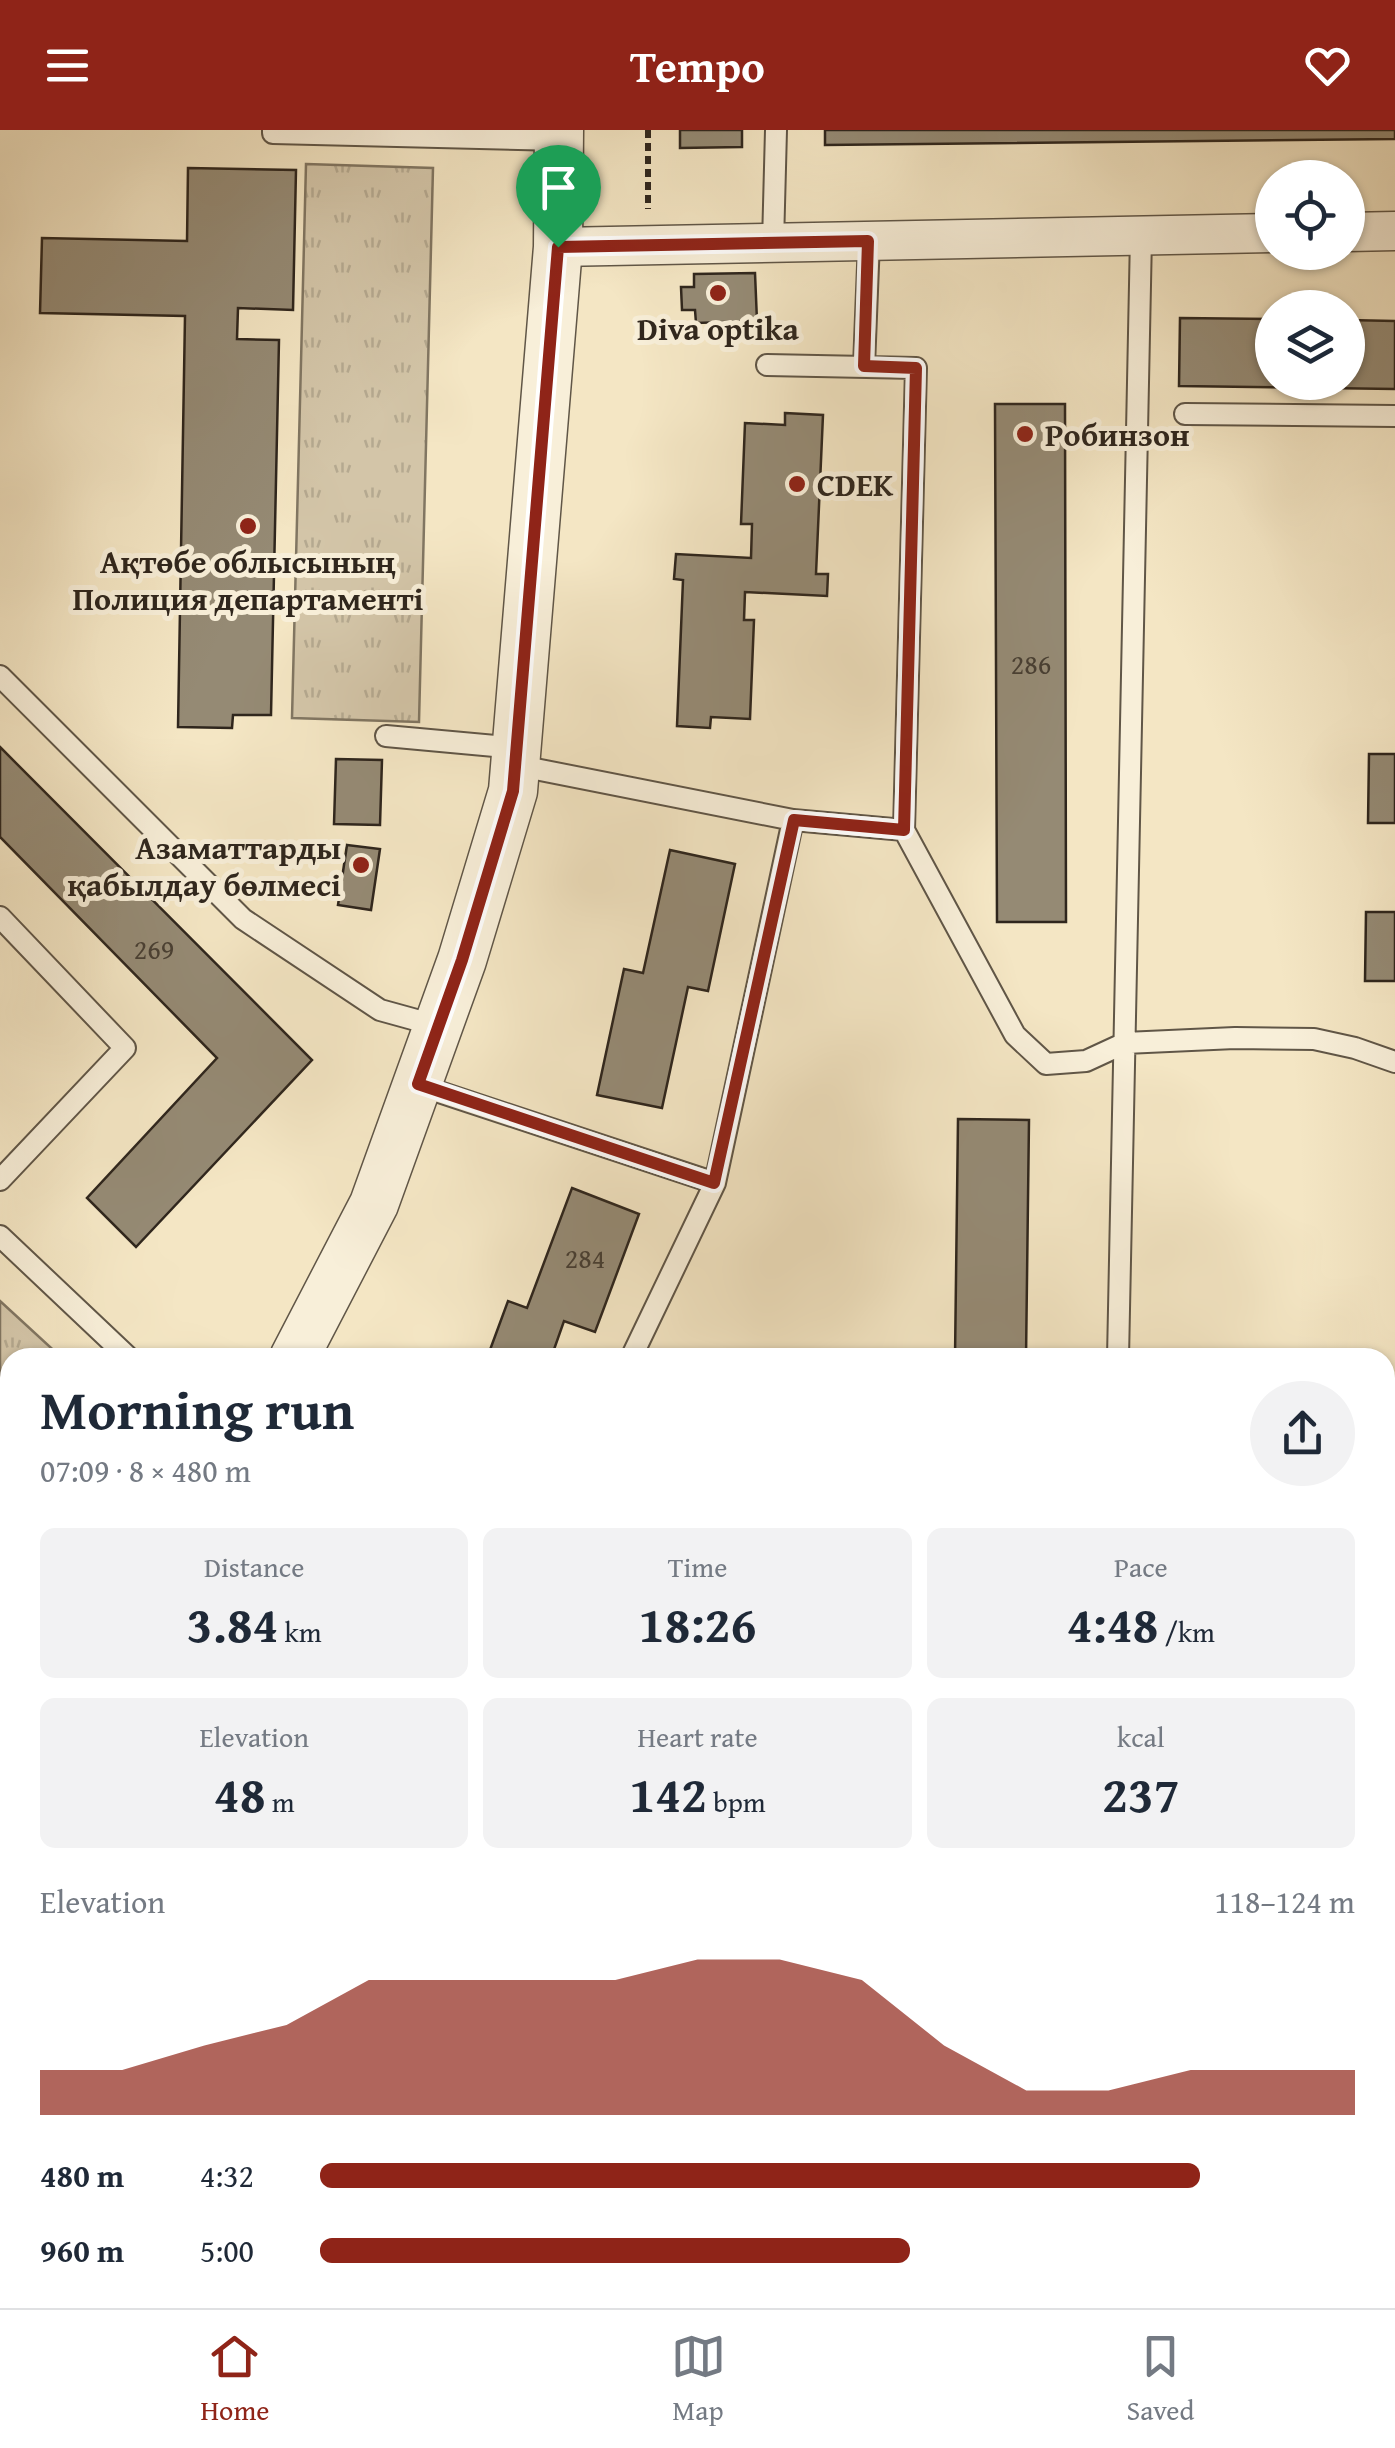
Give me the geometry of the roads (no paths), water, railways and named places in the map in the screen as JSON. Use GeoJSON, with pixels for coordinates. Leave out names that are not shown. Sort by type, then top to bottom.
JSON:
{"type":"FeatureCollection","features":[{"type":"Feature","properties":{"kind":"street"},"geometry":{"type":"LineString","coordinates":[[299,1348],[374,1204],[438,1026],[513,791],[558,247],[559,135]]}},
{"type":"Feature","properties":{"kind":"street"},"geometry":{"type":"LineString","coordinates":[[1365,232],[1395,231]]}},
{"type":"Feature","properties":{"kind":"street"},"geometry":{"type":"LineString","coordinates":[[558,247],[1255,234]]}},
{"type":"Feature","properties":{"kind":"lane"},"geometry":{"type":"LineString","coordinates":[[273,130],[559,135]]}},
{"type":"Feature","properties":{"kind":"lane"},"geometry":{"type":"LineString","coordinates":[[773,243],[776,130]]}},
{"type":"Feature","properties":{"kind":"lane"},"geometry":{"type":"LineString","coordinates":[[1118,1348],[1141,236]]}},
{"type":"Feature","properties":{"kind":"lane"},"geometry":{"type":"LineString","coordinates":[[864,366],[868,241]]}},
{"type":"Feature","properties":{"kind":"lane"},"geometry":{"type":"LineString","coordinates":[[767,365],[916,368],[904,830],[1015,1035],[1046,1064],[1086,1061],[1125,1044],[1235,1038],[1314,1040],[1355,1048],[1395,1062]]}},
{"type":"Feature","properties":{"kind":"lane"},"geometry":{"type":"LineString","coordinates":[[1185,414],[1395,416]]}},
{"type":"Feature","properties":{"kind":"lane"},"geometry":{"type":"LineString","coordinates":[[0,676],[243,919],[380,1010],[438,1026]]}},
{"type":"Feature","properties":{"kind":"lane"},"geometry":{"type":"LineString","coordinates":[[386,736],[516,756],[605,780],[794,820],[904,830]]}},
{"type":"Feature","properties":{"kind":"lane"},"geometry":{"type":"LineString","coordinates":[[636,1348],[714,1183],[794,820]]}},
{"type":"Feature","properties":{"kind":"lane"},"geometry":{"type":"LineString","coordinates":[[0,917],[125,1048],[0,1180]]}},
{"type":"Feature","properties":{"kind":"lane"},"geometry":{"type":"LineString","coordinates":[[418,1084],[714,1183]]}},
{"type":"Feature","properties":{"kind":"lane"},"geometry":{"type":"LineString","coordinates":[[0,1236],[118,1348]]}},
{"type":"Feature","properties":{"kind":"place","name":"Diva optika"},"geometry":{"type":"Point","coordinates":[718,293]}},
{"type":"Feature","properties":{"kind":"place","name":"Робинзон"},"geometry":{"type":"Point","coordinates":[1025,434]}},
{"type":"Feature","properties":{"kind":"place","name":"CDEK"},"geometry":{"type":"Point","coordinates":[797,484]}},
{"type":"Feature","properties":{"kind":"place","name":"Ақтөбе облысының Полиция департаменті"},"geometry":{"type":"Point","coordinates":[248,526]}},
{"type":"Feature","properties":{"kind":"place","name":"Азаматтарды қабылдау бөлмесі"},"geometry":{"type":"Point","coordinates":[361,865]}}]}
